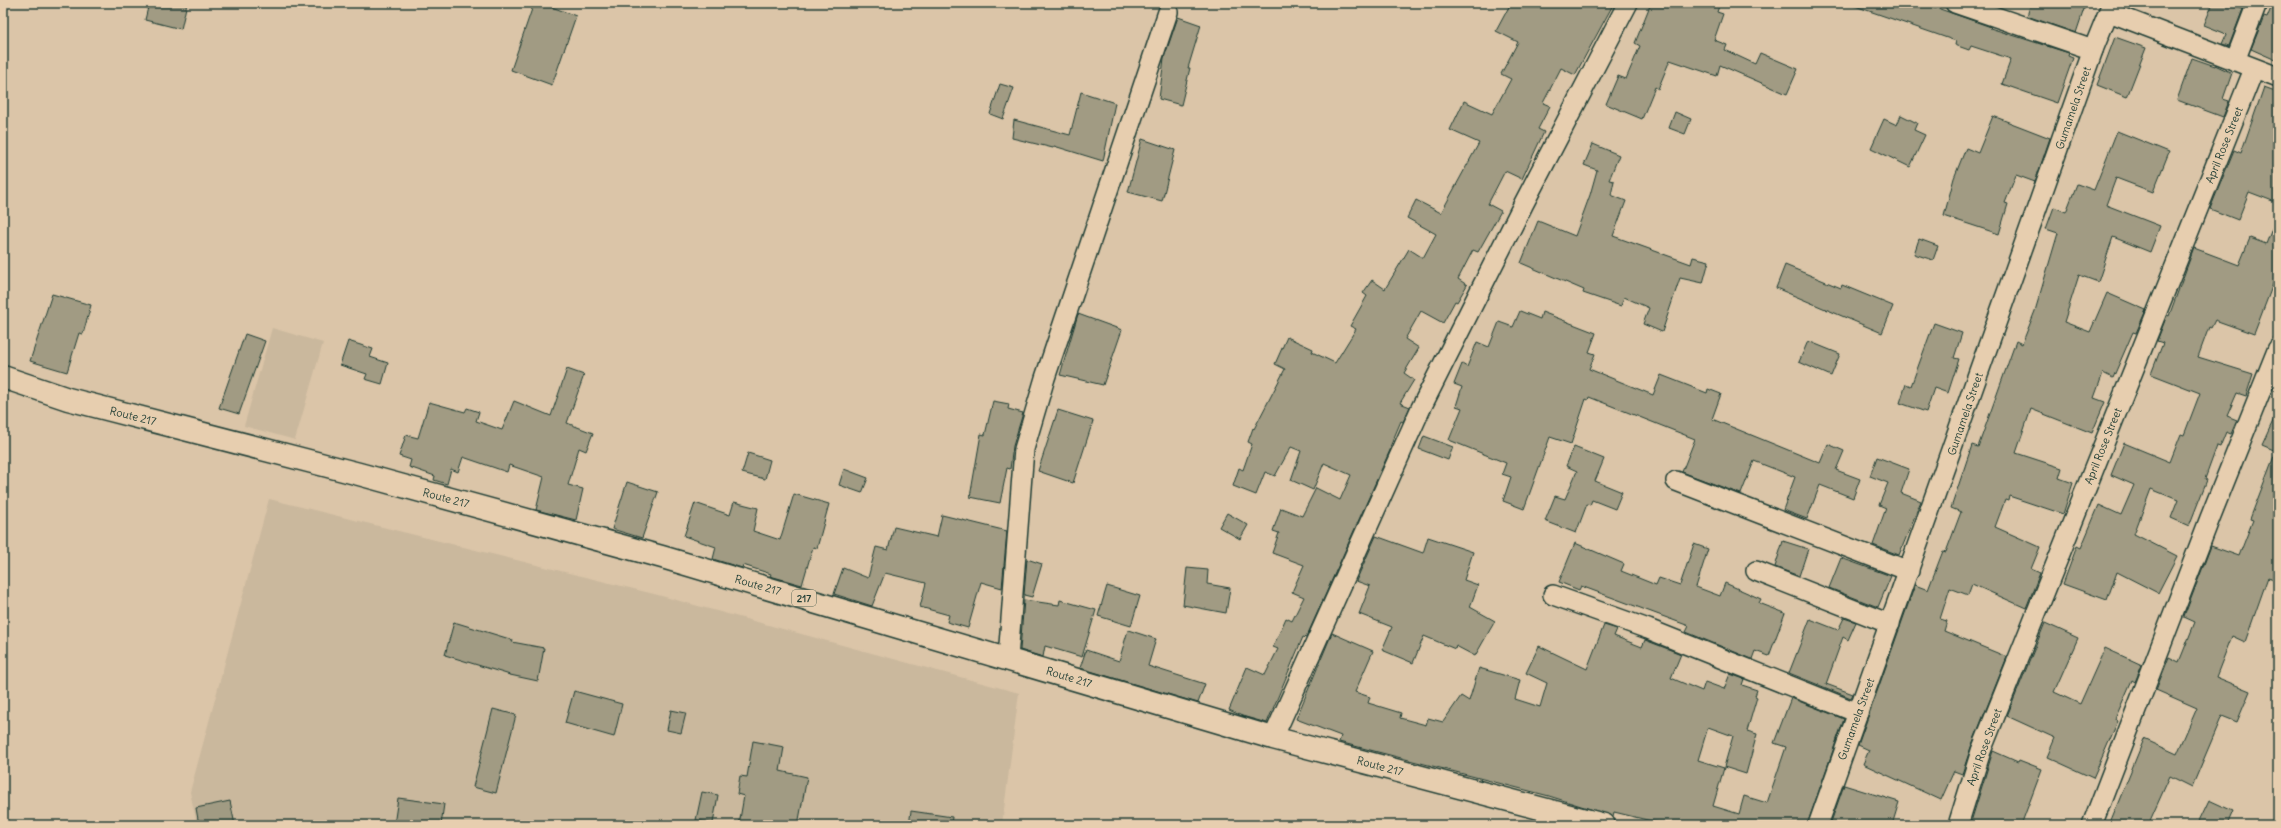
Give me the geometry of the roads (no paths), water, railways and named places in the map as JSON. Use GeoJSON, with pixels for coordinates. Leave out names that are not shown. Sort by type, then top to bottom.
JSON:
{"type":"FeatureCollection","features":[{"type":"Feature","properties":{"kind":"main road","name":"Route 217"},"geometry":{"type":"LineString","coordinates":[[3,376],[68,399],[359,474],[654,555],[1008,658],[1273,738],[1604,825]]}},
{"type":"Feature","properties":{"kind":"street"},"geometry":{"type":"LineString","coordinates":[[1273,738],[1421,408],[1523,205],[1628,3]]}},
{"type":"Feature","properties":{"kind":"street"},"geometry":{"type":"LineString","coordinates":[[1955,3],[2093,50]]}},
{"type":"Feature","properties":{"kind":"street"},"geometry":{"type":"LineString","coordinates":[[2235,61],[2257,3]]}},
{"type":"Feature","properties":{"kind":"street"},"geometry":{"type":"LineString","coordinates":[[2110,7],[2254,69],[2278,77]]}},
{"type":"Feature","properties":{"kind":"street","name":"Gumamela Street"},"geometry":{"type":"LineString","coordinates":[[1818,825],[2093,50],[2110,7]]}},
{"type":"Feature","properties":{"kind":"street"},"geometry":{"type":"LineString","coordinates":[[1008,658],[1024,449],[1045,378],[1168,12]]}},
{"type":"Feature","properties":{"kind":"street","name":"April Rose Street"},"geometry":{"type":"LineString","coordinates":[[1958,825],[1981,751],[2254,69]]}},
{"type":"Feature","properties":{"kind":"street"},"geometry":{"type":"LineString","coordinates":[[2092,825],[2210,518],[2278,348]]}},
{"type":"Feature","properties":{"kind":"street"},"geometry":{"type":"LineString","coordinates":[[1676,481],[1909,571]]}},
{"type":"Feature","properties":{"kind":"street"},"geometry":{"type":"LineString","coordinates":[[1756,571],[1890,624]]}},
{"type":"Feature","properties":{"kind":"street"},"geometry":{"type":"LineString","coordinates":[[1553,595],[1648,629],[1858,712]]}}]}
